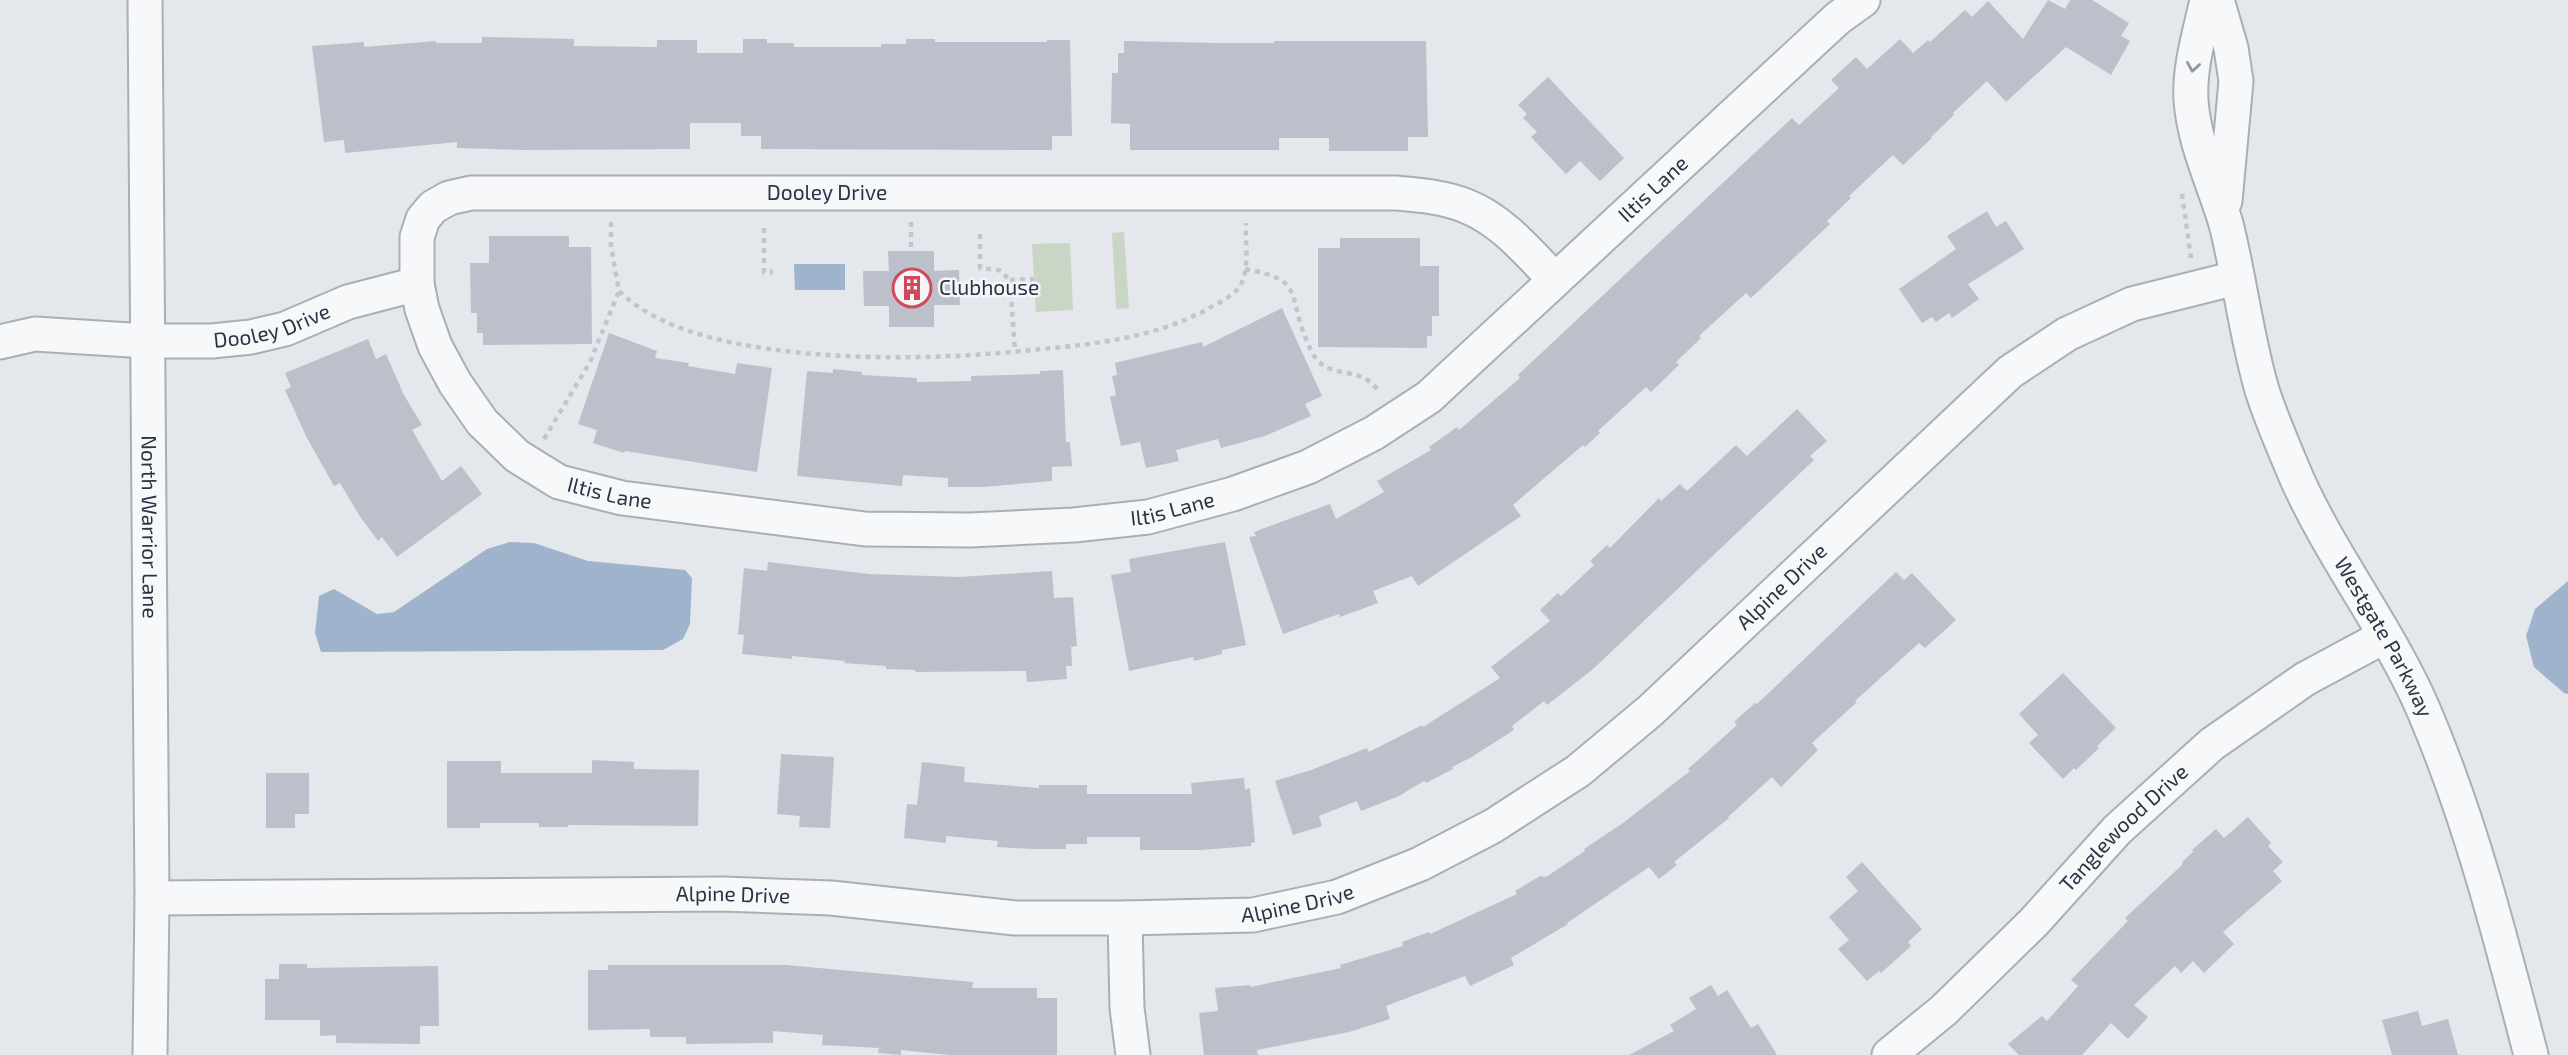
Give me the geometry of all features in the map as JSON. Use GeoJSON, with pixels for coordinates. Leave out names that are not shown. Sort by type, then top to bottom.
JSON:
{"type":"FeatureCollection","features":[{"type":"Feature","properties":{"kind":"street","name":"North Warrior Lane"},"geometry":{"type":"LineString","coordinates":[[145,0],[152,898],[150,1055]]}},
{"type":"Feature","properties":{"kind":"street","name":"Iltis Lane"},"geometry":{"type":"LineString","coordinates":[[417,284],[422,309],[435,346],[482,422],[517,456],[559,482],[622,498],[865,530],[970,530],[1074,525],[1148,517],[1233,494],[1308,467],[1374,433],[1429,397],[1838,18],[1863,0]]}},
{"type":"Feature","properties":{"kind":"street","name":"Westgate Parkway"},"geometry":{"type":"LineString","coordinates":[[2207,0],[2193,63],[2191,99],[2196,136],[2226,225],[2262,390],[2298,480],[2341,563],[2385,636],[2424,710],[2468,830],[2531,1055]]}},
{"type":"Feature","properties":{"kind":"street","name":"Westgate Parkway"},"geometry":{"type":"LineString","coordinates":[[2217,0],[2231,48],[2236,81],[2226,180],[2226,225]]}},
{"type":"Feature","properties":{"kind":"street","name":"Dooley Drive"},"geometry":{"type":"LineString","coordinates":[[0,342],[35,334],[146,341],[212,341],[251,337],[285,329],[348,302],[417,284],[417,237],[423,219],[433,207],[449,198],[471,193],[1396,193],[1434,197],[1467,206],[1493,221],[1555,280]]}},
{"type":"Feature","properties":{"kind":"street","name":"Alpine Drive"},"geometry":{"type":"LineString","coordinates":[[152,898],[723,894],[831,898],[1015,918],[1125,918],[1253,915],[1337,897],[1420,864],[1493,826],[1578,771],[1650,711],[2010,372],[2067,334],[2132,304],[2236,278]]}},
{"type":"Feature","properties":{"kind":"street","name":"Tanglewood Drive"},"geometry":{"type":"LineString","coordinates":[[1889,1055],[1944,1010],[2034,922],[2117,830],[2213,744],[2305,679],[2385,636]]}},
{"type":"Feature","properties":{"kind":"street"},"geometry":{"type":"LineString","coordinates":[[1125,918],[1126,1008],[1133,1055]]}},
{"type":"Feature","properties":{"kind":"path"},"geometry":{"type":"LineString","coordinates":[[2182,192],[2197,287]]}},
{"type":"Feature","properties":{"kind":"path"},"geometry":{"type":"LineString","coordinates":[[540,445],[590,362],[619,291],[611,246],[611,211]]}},
{"type":"Feature","properties":{"kind":"path"},"geometry":{"type":"LineString","coordinates":[[619,291],[648,312],[674,324],[733,343],[796,351],[942,356],[1096,344],[1154,331],[1194,316],[1227,299],[1239,288],[1245,269],[1246,211]]}},
{"type":"Feature","properties":{"kind":"path"},"geometry":{"type":"LineString","coordinates":[[764,228],[764,272],[773,272]]}},
{"type":"Feature","properties":{"kind":"path"},"geometry":{"type":"LineString","coordinates":[[980,234],[980,268],[999,270],[1010,280],[1015,352]]}},
{"type":"Feature","properties":{"kind":"path"},"geometry":{"type":"LineString","coordinates":[[1245,269],[1266,273],[1290,286],[1295,296],[1299,323],[1318,361],[1326,366],[1363,375],[1376,386],[1386,402]]}},
{"type":"Feature","properties":{"kind":"path"},"geometry":{"type":"LineString","coordinates":[[1010,280],[1034,279]]}},
{"type":"Feature","properties":{"kind":"green space"},"geometry":{"type":"Polygon","coordinates":[[[1124,232],[1129,308],[1116,309],[1112,233],[1124,232]]]}},
{"type":"Feature","properties":{"kind":"green space"},"geometry":{"type":"Polygon","coordinates":[[[1070,243],[1073,310],[1036,312],[1032,244],[1070,243]]]}},
{"type":"Feature","properties":{"kind":"water"},"geometry":{"type":"Polygon","coordinates":[[[794,264],[845,264],[845,290],[795,290],[794,264]]]}},
{"type":"Feature","properties":{"kind":"water"},"geometry":{"type":"Polygon","coordinates":[[[510,542],[534,543],[588,561],[685,570],[692,578],[690,624],[683,639],[663,650],[321,652],[315,633],[319,596],[334,589],[377,614],[394,612],[487,549],[510,542]]]}},
{"type":"Feature","properties":{"kind":"water"},"geometry":{"type":"Polygon","coordinates":[[[2568,581],[2568,694],[2534,667],[2526,636],[2535,609],[2568,581]]]}},
{"type":"Feature","properties":{"kind":"building"},"geometry":{"type":"Polygon","coordinates":[[[2048,0],[2065,9],[2070,0],[2092,0],[2129,23],[2121,36],[2130,41],[2111,75],[2066,47],[2006,102],[1987,81],[1903,165],[1893,155],[1849,196],[1851,198],[1827,221],[1830,224],[1780,271],[1751,298],[1746,293],[1699,336],[1701,338],[1676,362],[1679,365],[1651,392],[1646,387],[1598,431],[1600,433],[1585,447],[1583,445],[1513,505],[1521,516],[1418,586],[1412,576],[1373,591],[1378,603],[1283,634],[1249,537],[1256,536],[1254,532],[1330,504],[1336,519],[1384,492],[1377,481],[1431,450],[1429,447],[1457,427],[1459,430],[1520,378],[1518,375],[1792,118],[1799,125],[1839,88],[1831,80],[1856,57],[1867,69],[1900,39],[1913,53],[1928,40],[1930,42],[1965,10],[1972,17],[1988,1],[2023,39],[2048,0]]]}},
{"type":"Feature","properties":{"kind":"building"},"geometry":{"type":"Polygon","coordinates":[[[482,37],[574,39],[574,46],[657,47],[657,40],[697,40],[697,53],[743,53],[743,39],[767,39],[767,43],[794,43],[794,47],[881,47],[881,44],[906,44],[906,39],[935,39],[935,42],[1070,40],[1072,136],[1052,136],[1052,150],[761,149],[761,136],[741,136],[741,123],[690,123],[690,149],[523,150],[457,148],[457,142],[345,153],[344,140],[324,142],[312,46],[364,42],[364,47],[435,41],[482,43],[482,37]]]}},
{"type":"Feature","properties":{"kind":"building"},"geometry":{"type":"Polygon","coordinates":[[[1124,41],[1426,41],[1428,137],[1408,137],[1408,151],[1329,151],[1329,138],[1279,138],[1279,150],[1130,150],[1130,124],[1111,123],[1112,73],[1118,73],[1118,53],[1124,53],[1124,41]]]}},
{"type":"Feature","properties":{"kind":"building"},"geometry":{"type":"Polygon","coordinates":[[[1548,77],[1624,158],[1600,181],[1580,161],[1566,174],[1531,137],[1537,132],[1523,118],[1527,114],[1518,105],[1548,77]]]}},
{"type":"Feature","properties":{"kind":"building"},"geometry":{"type":"Polygon","coordinates":[[[1987,211],[1996,227],[2006,221],[2024,249],[1968,284],[1979,299],[1952,318],[1949,313],[1936,322],[1932,317],[1922,323],[1899,289],[1956,249],[1947,236],[1987,211]]]}},
{"type":"Feature","properties":{"kind":"building"},"geometry":{"type":"Polygon","coordinates":[[[489,236],[569,236],[569,247],[591,247],[592,344],[483,345],[483,333],[477,333],[477,313],[471,313],[470,263],[489,263],[489,236]]]}},
{"type":"Feature","properties":{"kind":"building"},"geometry":{"type":"Polygon","coordinates":[[[1340,238],[1420,238],[1420,266],[1439,266],[1439,316],[1432,316],[1432,336],[1427,336],[1427,348],[1318,347],[1318,248],[1340,248],[1340,238]]]}},
{"type":"Feature","properties":{"kind":"building","name":"Clubhouse"},"geometry":{"type":"Polygon","coordinates":[[[888,251],[934,251],[934,271],[959,270],[960,305],[934,305],[934,327],[889,327],[889,306],[864,306],[863,271],[889,271],[888,251]]]}},
{"type":"Feature","properties":{"kind":"building"},"geometry":{"type":"Polygon","coordinates":[[[1282,308],[1322,396],[1305,404],[1311,416],[1265,436],[1221,448],[1218,439],[1176,450],[1179,461],[1146,468],[1140,442],[1121,446],[1110,397],[1116,395],[1112,376],[1117,375],[1115,363],[1202,342],[1203,347],[1282,308]]]}},
{"type":"Feature","properties":{"kind":"building"},"geometry":{"type":"Polygon","coordinates":[[[609,333],[657,351],[655,358],[689,363],[688,366],[735,374],[737,363],[772,368],[757,472],[625,451],[624,453],[593,443],[597,430],[578,424],[609,333]]]}},
{"type":"Feature","properties":{"kind":"building"},"geometry":{"type":"Polygon","coordinates":[[[368,339],[376,359],[386,354],[404,395],[422,425],[412,430],[442,481],[461,466],[482,494],[397,557],[382,537],[378,541],[340,483],[334,486],[307,438],[285,390],[291,387],[285,373],[368,339]]]}},
{"type":"Feature","properties":{"kind":"building"},"geometry":{"type":"Polygon","coordinates":[[[833,369],[862,372],[862,375],[917,378],[917,382],[971,381],[971,376],[1040,374],[1040,371],[1063,370],[1066,442],[1070,442],[1072,466],[1052,467],[1052,481],[982,487],[948,487],[948,478],[903,475],[902,486],[797,476],[807,371],[833,373],[833,369]]]}},
{"type":"Feature","properties":{"kind":"building"},"geometry":{"type":"Polygon","coordinates":[[[1797,409],[1827,441],[1810,456],[1814,460],[1592,670],[1547,705],[1544,701],[1512,726],[1514,730],[1452,767],[1453,769],[1426,783],[1424,781],[1399,796],[1361,811],[1357,801],[1319,816],[1322,826],[1293,835],[1275,781],[1367,748],[1369,752],[1422,725],[1423,727],[1500,678],[1491,667],[1550,621],[1540,610],[1558,593],[1561,596],[1594,565],[1590,561],[1607,545],[1610,548],[1659,498],[1661,501],[1680,484],[1687,491],[1736,445],[1747,456],[1797,409]]]}},
{"type":"Feature","properties":{"kind":"building"},"geometry":{"type":"Polygon","coordinates":[[[1225,542],[1246,645],[1222,650],[1222,654],[1194,661],[1193,657],[1129,671],[1111,575],[1131,572],[1129,559],[1225,542]]]}},
{"type":"Feature","properties":{"kind":"building"},"geometry":{"type":"Polygon","coordinates":[[[768,562],[869,574],[959,577],[1052,571],[1054,598],[1073,597],[1077,646],[1071,647],[1072,666],[1066,666],[1067,679],[1027,682],[1026,671],[915,672],[916,670],[886,669],[886,666],[844,663],[845,661],[742,654],[744,635],[738,634],[744,568],[767,571],[768,562]]]}},
{"type":"Feature","properties":{"kind":"building"},"geometry":{"type":"Polygon","coordinates":[[[1896,572],[1904,580],[1912,573],[1956,620],[1925,648],[1919,643],[1855,701],[1857,702],[1812,743],[1818,750],[1781,787],[1772,777],[1729,818],[1674,862],[1677,865],[1659,879],[1649,867],[1568,924],[1511,958],[1514,965],[1470,986],[1465,976],[1386,1006],[1390,1019],[1349,1032],[1257,1050],[1258,1055],[1204,1055],[1199,1013],[1218,1011],[1215,988],[1250,987],[1341,968],[1340,965],[1403,946],[1402,942],[1429,932],[1430,934],[1517,894],[1515,891],[1540,876],[1546,877],[1585,851],[1584,849],[1623,823],[1690,771],[1688,769],[1737,725],[1734,722],[1757,704],[1896,572]]]}},
{"type":"Feature","properties":{"kind":"building"},"geometry":{"type":"Polygon","coordinates":[[[2063,673],[2116,728],[2097,746],[2099,748],[2063,779],[2029,743],[2038,735],[2019,714],[2063,673]]]}},
{"type":"Feature","properties":{"kind":"building"},"geometry":{"type":"Polygon","coordinates":[[[781,754],[834,757],[830,828],[799,827],[800,816],[777,814],[781,754]]]}},
{"type":"Feature","properties":{"kind":"building"},"geometry":{"type":"Polygon","coordinates":[[[592,760],[634,762],[634,769],[699,770],[698,826],[539,827],[539,823],[480,823],[480,828],[447,828],[447,761],[501,761],[501,773],[592,773],[592,760]]]}},
{"type":"Feature","properties":{"kind":"building"},"geometry":{"type":"Polygon","coordinates":[[[922,762],[965,767],[964,782],[1039,788],[1039,785],[1087,785],[1087,794],[1192,794],[1191,783],[1244,778],[1245,790],[1250,788],[1255,842],[1251,843],[1251,846],[1201,850],[1140,850],[1140,837],[1087,837],[1087,844],[1066,844],[1066,849],[1032,849],[997,847],[998,841],[946,836],[946,843],[904,838],[907,804],[917,805],[922,762]]]}},
{"type":"Feature","properties":{"kind":"building"},"geometry":{"type":"Polygon","coordinates":[[[266,773],[309,773],[309,814],[295,814],[295,828],[266,828],[266,773]]]}},
{"type":"Feature","properties":{"kind":"building"},"geometry":{"type":"Polygon","coordinates":[[[2248,817],[2271,843],[2268,846],[2283,862],[2273,871],[2282,881],[2223,932],[2234,944],[2204,973],[2193,961],[2181,973],[2175,966],[2134,1005],[2148,1017],[2128,1039],[2111,1023],[2082,1055],[2019,1055],[2008,1044],[2042,1016],[2047,1021],[2078,986],[2071,980],[2128,921],[2125,918],[2183,864],[2192,850],[2216,829],[2224,838],[2248,817]]]}},
{"type":"Feature","properties":{"kind":"building"},"geometry":{"type":"Polygon","coordinates":[[[1862,862],[1922,929],[1908,942],[1911,946],[1881,973],[1879,971],[1867,981],[1838,949],[1849,940],[1829,917],[1858,891],[1846,877],[1862,862]]]}},
{"type":"Feature","properties":{"kind":"building"},"geometry":{"type":"Polygon","coordinates":[[[279,964],[307,964],[307,968],[438,966],[439,1026],[420,1026],[420,1044],[336,1043],[336,1035],[320,1036],[320,1020],[265,1020],[265,979],[279,979],[279,964]]]}},
{"type":"Feature","properties":{"kind":"building"},"geometry":{"type":"Polygon","coordinates":[[[608,965],[786,965],[973,982],[972,988],[1037,988],[1037,998],[1057,998],[1057,1055],[949,1055],[901,1050],[901,1055],[878,1053],[879,1048],[822,1045],[823,1035],[773,1031],[773,1043],[686,1044],[686,1037],[650,1037],[650,1029],[588,1030],[588,970],[608,970],[608,965]]]}},
{"type":"Feature","properties":{"kind":"building"},"geometry":{"type":"Polygon","coordinates":[[[1711,985],[1718,996],[1727,990],[1751,1028],[1758,1024],[1777,1055],[1629,1055],[1674,1031],[1670,1025],[1696,1009],[1689,998],[1711,985]]]}},
{"type":"Feature","properties":{"kind":"building"},"geometry":{"type":"Polygon","coordinates":[[[2418,1011],[2422,1026],[2448,1019],[2458,1055],[2392,1055],[2382,1020],[2418,1011]]]}},
{"type":"Feature","properties":{"kind":"place","name":"Clubhouse"},"geometry":{"type":"Point","coordinates":[912,288]}}]}
